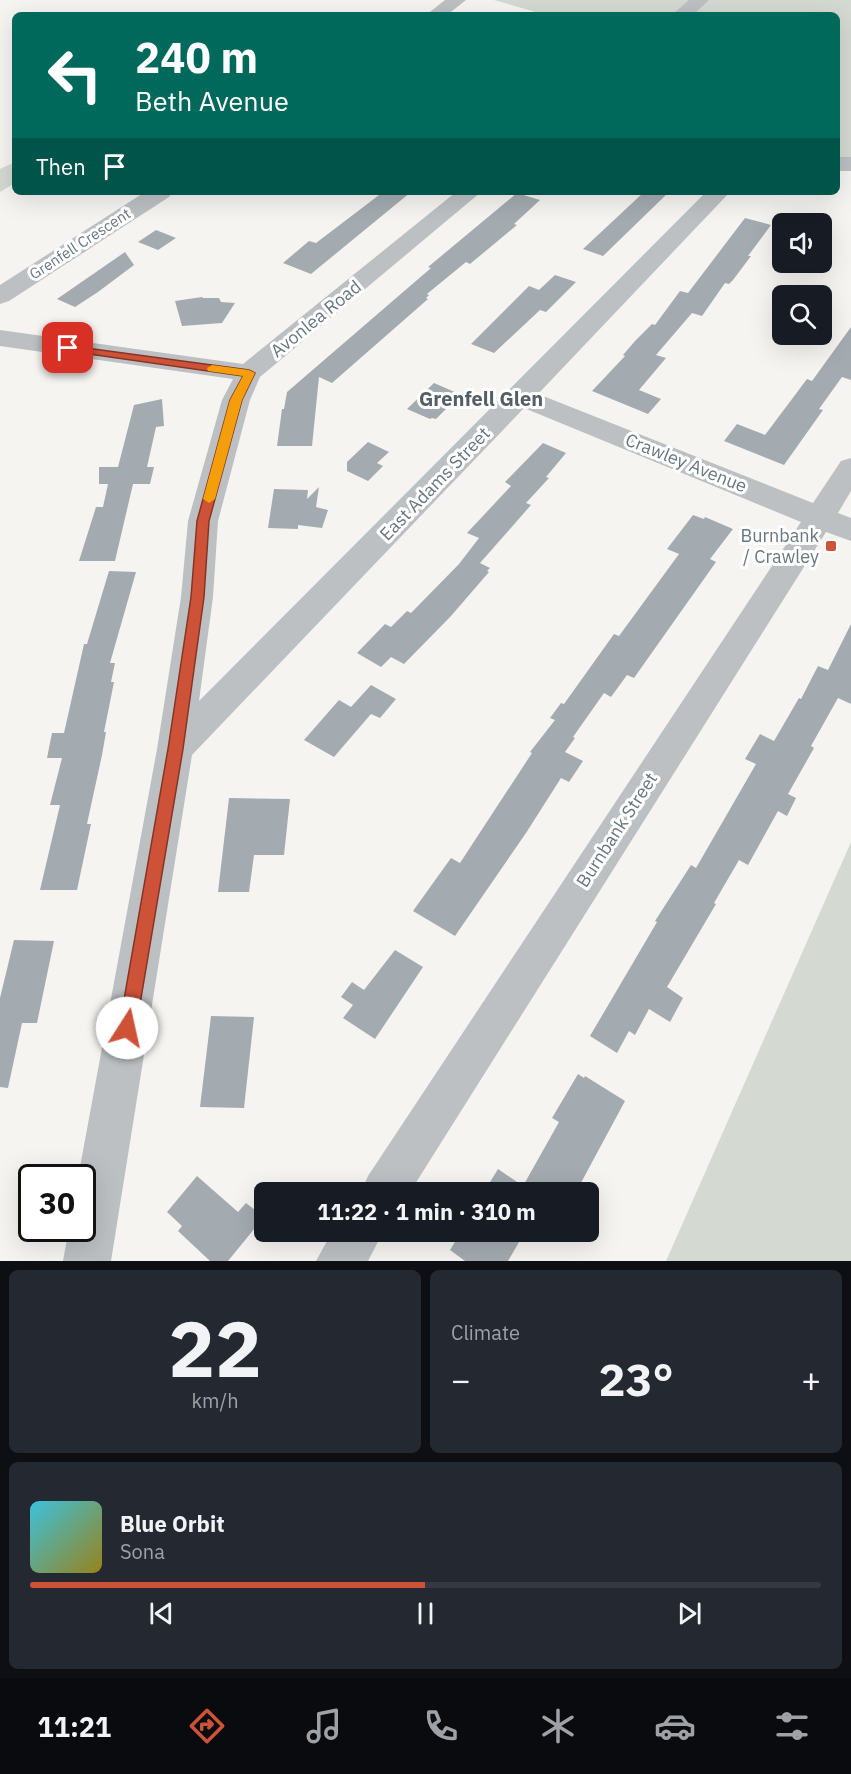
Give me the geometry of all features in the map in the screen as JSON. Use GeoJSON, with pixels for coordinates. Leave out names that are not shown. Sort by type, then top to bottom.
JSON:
{"type":"FeatureCollection","features":[{"type":"Feature","properties":{"kind":"street"},"geometry":{"type":"LineString","coordinates":[[439,12],[457,0]]}},
{"type":"Feature","properties":{"kind":"street"},"geometry":{"type":"LineString","coordinates":[[685,12],[700,0]]}},
{"type":"Feature","properties":{"kind":"street","name":"Grenfell Crescent"},"geometry":{"type":"LineString","coordinates":[[0,296],[156,195]]}},
{"type":"Feature","properties":{"kind":"street","name":"Avonlea Road"},"geometry":{"type":"LineString","coordinates":[[87,1261],[175,749],[197,597],[203,521],[236,400],[249,373],[466,195]]}},
{"type":"Feature","properties":{"kind":"street","name":"East Adams Street"},"geometry":{"type":"LineString","coordinates":[[175,749],[716,195]]}},
{"type":"Feature","properties":{"kind":"street"},"geometry":{"type":"LineString","coordinates":[[0,338],[249,373]]}},
{"type":"Feature","properties":{"kind":"street","name":"Crawley Avenue"},"geometry":{"type":"LineString","coordinates":[[521,397],[835,523]]}},
{"type":"Feature","properties":{"kind":"street","name":"Burnbank Street"},"geometry":{"type":"LineString","coordinates":[[391,1182],[835,523],[851,468]]}},
{"type":"Feature","properties":{"kind":"street"},"geometry":{"type":"LineString","coordinates":[[340,1261],[352,1242]]}},
{"type":"Feature","properties":{"kind":"shaded area"},"geometry":{"type":"Polygon","coordinates":[[[494,0],[851,0],[851,159],[840,159],[840,12],[536,12],[494,0]]]}},
{"type":"Feature","properties":{"kind":"shaded area"},"geometry":{"type":"Polygon","coordinates":[[[12,163],[12,185],[0,192],[0,169],[12,163]]]}},
{"type":"Feature","properties":{"kind":"shaded area"},"geometry":{"type":"Polygon","coordinates":[[[851,842],[851,1261],[666,1261],[851,842]]]}},
{"type":"Feature","properties":{"kind":"building"},"geometry":{"type":"Polygon","coordinates":[[[379,195],[407,195],[311,274],[283,263],[309,241],[316,243],[379,195]]]}},
{"type":"Feature","properties":{"kind":"building"},"geometry":{"type":"Polygon","coordinates":[[[515,195],[540,200],[514,224],[517,225],[470,264],[466,262],[427,294],[428,299],[332,383],[319,377],[312,446],[277,446],[282,409],[284,409],[287,392],[431,268],[428,267],[515,195]]]}},
{"type":"Feature","properties":{"kind":"building"},"geometry":{"type":"Polygon","coordinates":[[[641,195],[666,195],[603,256],[583,249],[641,195]]]}},
{"type":"Feature","properties":{"kind":"building"},"geometry":{"type":"Polygon","coordinates":[[[745,218],[771,225],[733,280],[729,284],[725,283],[702,316],[692,313],[656,355],[666,358],[639,390],[661,399],[648,414],[592,391],[625,356],[623,355],[635,341],[652,324],[655,325],[680,291],[688,293],[745,218]]]}},
{"type":"Feature","properties":{"kind":"building"},"geometry":{"type":"Polygon","coordinates":[[[156,230],[176,238],[158,250],[138,242],[156,230]]]}},
{"type":"Feature","properties":{"kind":"building"},"geometry":{"type":"Polygon","coordinates":[[[125,252],[134,265],[98,292],[75,307],[57,299],[125,252]]]}},
{"type":"Feature","properties":{"kind":"building"},"geometry":{"type":"Polygon","coordinates":[[[555,275],[576,282],[546,312],[540,310],[494,353],[471,344],[529,286],[539,290],[555,275]]]}},
{"type":"Feature","properties":{"kind":"building"},"geometry":{"type":"Polygon","coordinates":[[[202,297],[219,298],[221,302],[235,303],[222,323],[182,326],[175,301],[202,297]]]}},
{"type":"Feature","properties":{"kind":"building"},"geometry":{"type":"Polygon","coordinates":[[[851,327],[851,380],[842,377],[819,409],[823,410],[784,465],[724,441],[737,424],[765,435],[807,379],[812,381],[851,327]]]}},
{"type":"Feature","properties":{"kind":"building"},"geometry":{"type":"Polygon","coordinates":[[[434,383],[457,393],[447,401],[452,403],[436,419],[430,419],[407,409],[434,383]]]}},
{"type":"Feature","properties":{"kind":"building"},"geometry":{"type":"Polygon","coordinates":[[[162,399],[164,426],[156,427],[147,467],[154,467],[150,484],[133,484],[115,561],[79,561],[96,507],[103,507],[108,484],[99,484],[99,467],[118,467],[134,405],[162,399]]]}},
{"type":"Feature","properties":{"kind":"building"},"geometry":{"type":"Polygon","coordinates":[[[368,442],[389,452],[377,463],[383,466],[368,481],[347,471],[347,462],[368,442]]]}},
{"type":"Feature","properties":{"kind":"building"},"geometry":{"type":"Polygon","coordinates":[[[543,443],[566,453],[546,477],[549,478],[526,503],[531,505],[480,563],[490,568],[487,571],[489,572],[451,616],[404,664],[391,657],[381,667],[357,653],[385,624],[391,627],[407,611],[411,613],[459,564],[479,538],[467,533],[511,486],[505,482],[543,443]]]}},
{"type":"Feature","properties":{"kind":"building"},"geometry":{"type":"Polygon","coordinates":[[[319,487],[316,507],[328,510],[322,528],[298,525],[298,529],[268,528],[274,489],[308,490],[307,499],[319,487]]]}},
{"type":"Feature","properties":{"kind":"building"},"geometry":{"type":"Polygon","coordinates":[[[693,515],[704,519],[705,517],[733,529],[710,559],[716,562],[634,678],[627,675],[611,697],[604,693],[573,737],[575,738],[565,752],[583,761],[569,782],[561,778],[455,936],[413,911],[451,858],[460,863],[532,753],[530,752],[555,720],[550,718],[561,703],[564,704],[614,634],[619,636],[679,554],[667,549],[693,515]]]}},
{"type":"Feature","properties":{"kind":"building"},"geometry":{"type":"Polygon","coordinates":[[[109,571],[136,572],[110,663],[115,663],[111,682],[114,682],[102,755],[87,824],[91,824],[77,890],[40,890],[60,805],[50,805],[62,758],[47,758],[52,733],[64,733],[84,644],[87,644],[109,571]]]}},
{"type":"Feature","properties":{"kind":"building"},"geometry":{"type":"Polygon","coordinates":[[[851,624],[851,704],[838,698],[811,746],[814,748],[788,794],[796,798],[787,816],[778,811],[748,865],[739,860],[714,903],[716,904],[667,987],[683,998],[670,1022],[649,1009],[635,1035],[629,1031],[617,1053],[590,1036],[657,922],[655,921],[691,865],[696,868],[756,764],[745,759],[760,734],[774,741],[799,698],[801,699],[818,666],[828,670],[851,624]]]}},
{"type":"Feature","properties":{"kind":"building"},"geometry":{"type":"Polygon","coordinates":[[[371,685],[396,699],[380,718],[371,714],[334,757],[304,740],[339,700],[351,707],[371,685]]]}},
{"type":"Feature","properties":{"kind":"building"},"geometry":{"type":"Polygon","coordinates":[[[229,798],[290,799],[284,855],[254,855],[249,892],[218,892],[229,798]]]}},
{"type":"Feature","properties":{"kind":"building"},"geometry":{"type":"Polygon","coordinates":[[[14,940],[54,941],[37,1023],[22,1023],[8,1088],[0,1087],[0,998],[14,940]]]}},
{"type":"Feature","properties":{"kind":"building"},"geometry":{"type":"Polygon","coordinates":[[[395,950],[423,967],[375,1039],[343,1018],[353,1005],[341,997],[352,982],[364,990],[395,950]]]}},
{"type":"Feature","properties":{"kind":"building"},"geometry":{"type":"Polygon","coordinates":[[[211,1016],[254,1017],[244,1108],[200,1107],[211,1016]]]}},
{"type":"Feature","properties":{"kind":"building"},"geometry":{"type":"Polygon","coordinates":[[[578,1074],[625,1101],[581,1182],[525,1182],[559,1122],[552,1118],[578,1074]]]}},
{"type":"Feature","properties":{"kind":"building"},"geometry":{"type":"Polygon","coordinates":[[[498,1169],[517,1182],[490,1182],[498,1169]]]}},
{"type":"Feature","properties":{"kind":"building"},"geometry":{"type":"Polygon","coordinates":[[[197,1176],[238,1212],[246,1203],[254,1209],[254,1229],[228,1261],[210,1261],[178,1231],[182,1226],[167,1212],[197,1176]]]}},
{"type":"Feature","properties":{"kind":"building"},"geometry":{"type":"Polygon","coordinates":[[[455,1242],[519,1242],[508,1261],[465,1261],[450,1250],[455,1242]]]}},
{"type":"Feature","properties":{"kind":"slow traffic"},"geometry":{"type":"LineString","coordinates":[[209,499],[236,400],[249,373],[212,368]]}},
{"type":"Feature","properties":{"kind":"place","name":"Burnbank / Crawley"},"geometry":{"type":"Point","coordinates":[831,546]}},
{"type":"Feature","properties":{"kind":"district","name":"Grenfell Glen"},"geometry":{"type":"Point","coordinates":[481,399]}},
{"type":"Feature","properties":{"kind":"route"},"geometry":{"type":"LineString","coordinates":[[68,348],[249,373],[236,400],[203,521],[197,597],[175,749],[127,1028]]}}]}
